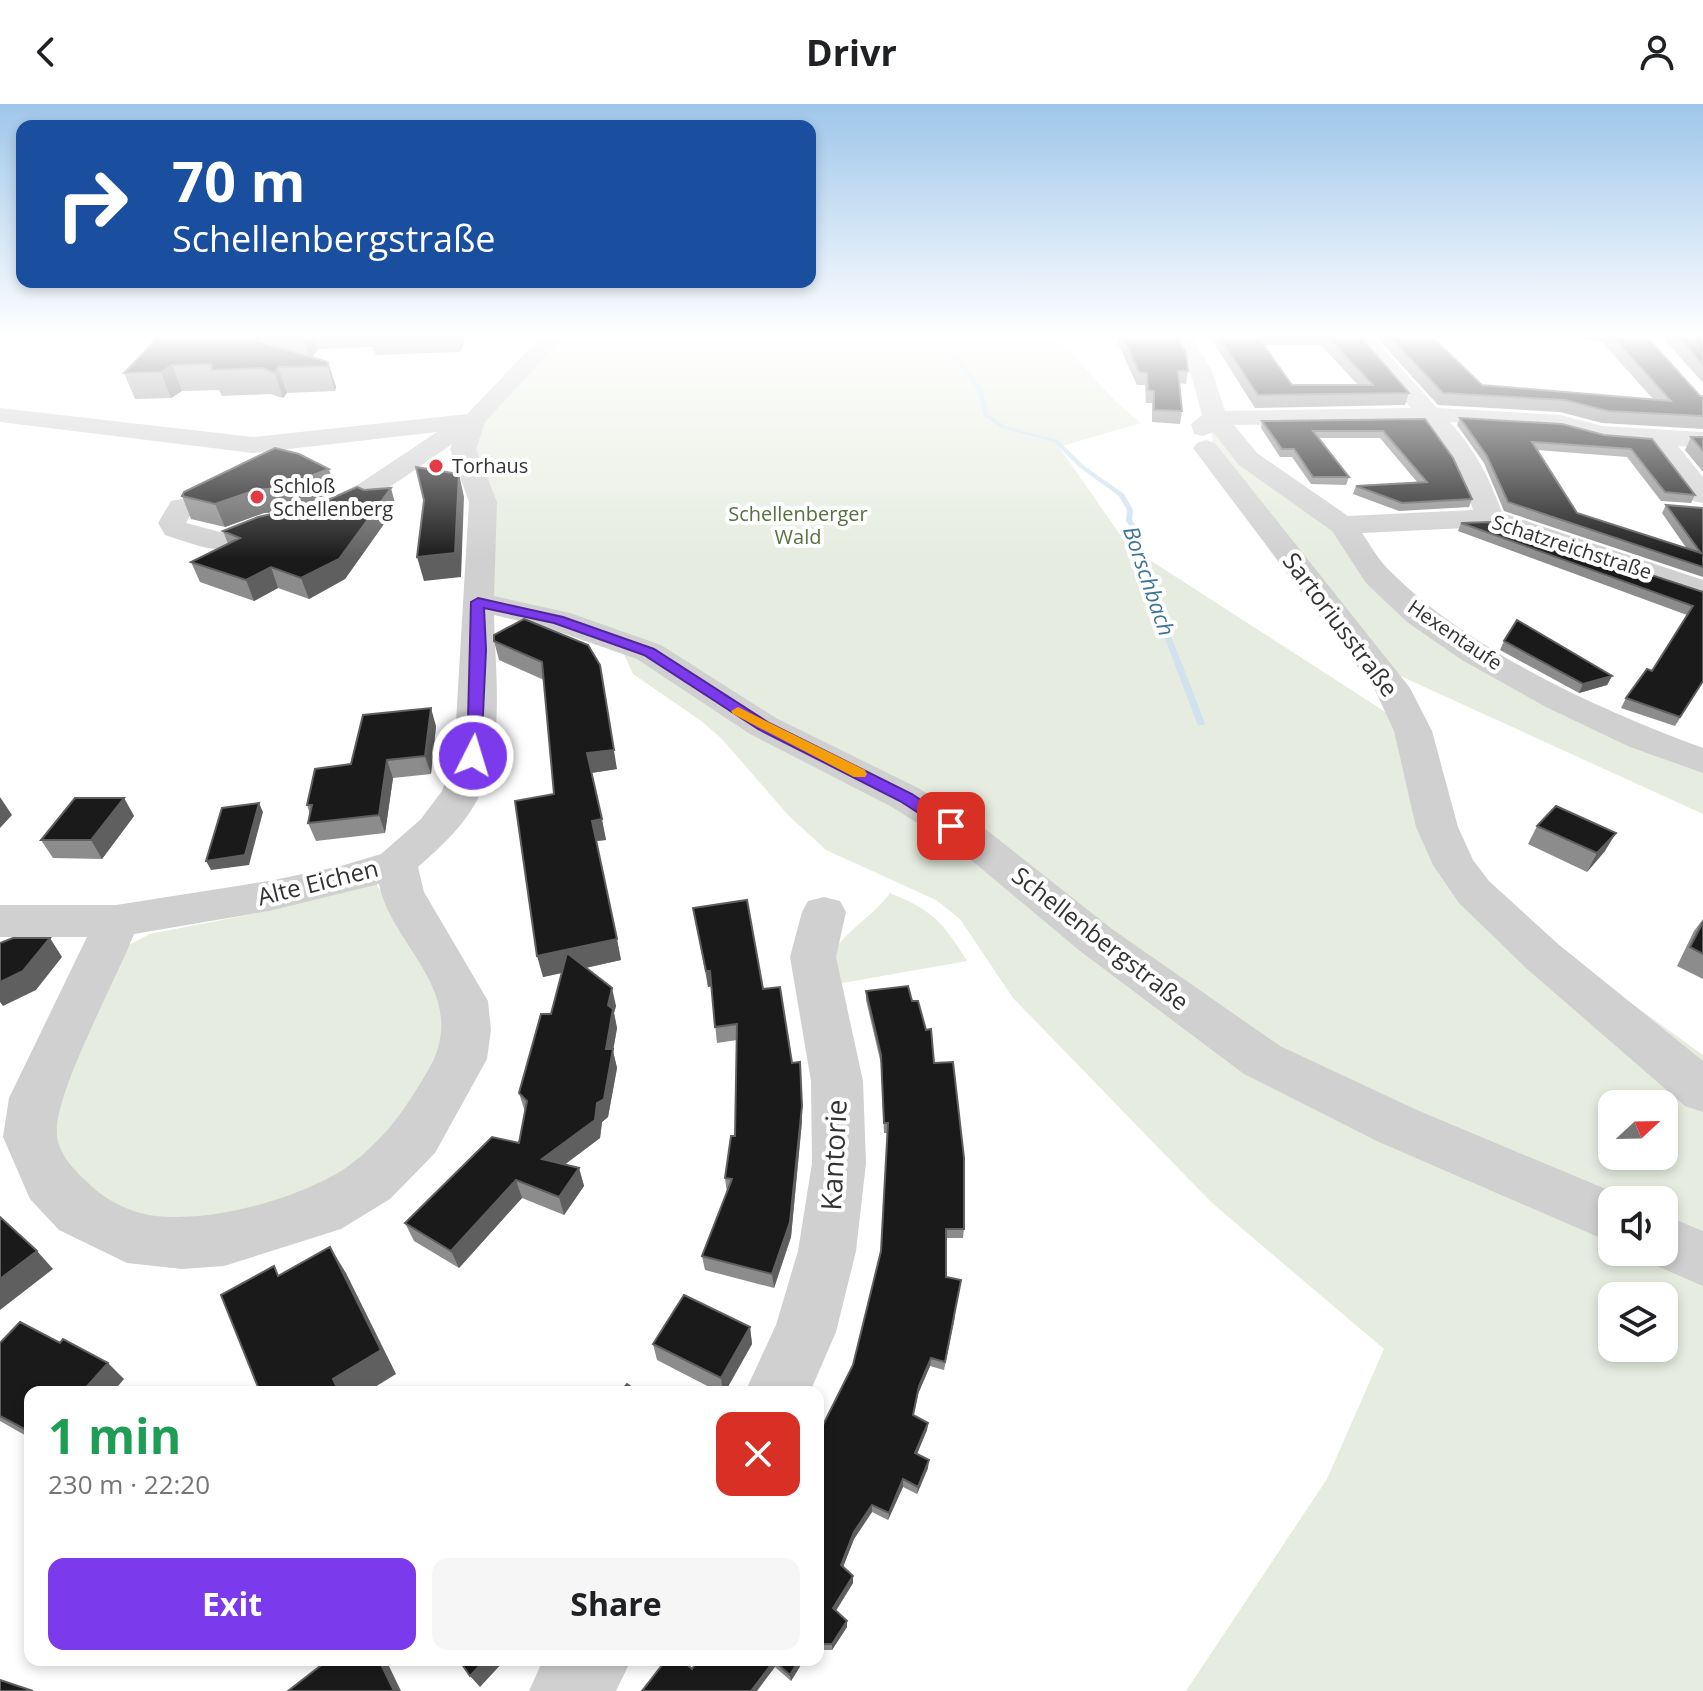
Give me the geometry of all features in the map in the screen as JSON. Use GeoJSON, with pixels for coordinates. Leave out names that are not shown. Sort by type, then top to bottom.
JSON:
{"type":"FeatureCollection","features":[{"type":"Feature","properties":{"kind":"street"},"geometry":{"type":"LineString","coordinates":[[181,507],[172,523],[175,529],[222,541],[275,522],[283,524],[327,513],[382,483],[483,411]]}},
{"type":"Feature","properties":{"kind":"street","name":"Sartoriusstraße"},"geometry":{"type":"LineString","coordinates":[[1205,411],[1208,435],[1392,688],[1413,731],[1437,827],[1454,865],[1474,892],[1542,956],[1703,1091]]}},
{"type":"Feature","properties":{"kind":"street"},"geometry":{"type":"LineString","coordinates":[[1427,411],[1461,450],[1479,485],[1489,518]]}},
{"type":"Feature","properties":{"kind":"street"},"geometry":{"type":"LineString","coordinates":[[0,415],[253,445],[474,420]]}},
{"type":"Feature","properties":{"kind":"street"},"geometry":{"type":"LineString","coordinates":[[1208,435],[1431,416],[1560,422],[1601,433],[1703,440]]}},
{"type":"Feature","properties":{"kind":"street"},"geometry":{"type":"LineString","coordinates":[[474,420],[463,449],[483,502],[478,602]]}},
{"type":"Feature","properties":{"kind":"street","name":"Hexentaufe"},"geometry":{"type":"LineString","coordinates":[[1208,435],[1342,525],[1377,576],[1418,615],[1474,653],[1559,699],[1699,750]]}},
{"type":"Feature","properties":{"kind":"street"},"geometry":{"type":"LineString","coordinates":[[1658,437],[1703,495]]}},
{"type":"Feature","properties":{"kind":"street","name":"Schatzreichstraße"},"geometry":{"type":"LineString","coordinates":[[1342,525],[1489,518],[1703,590]]}},
{"type":"Feature","properties":{"kind":"street","name":"Alte Eichen"},"geometry":{"type":"LineString","coordinates":[[0,921],[116,921],[269,896],[345,880],[396,864],[436,828],[461,793],[473,756],[479,665],[478,602]]}},
{"type":"Feature","properties":{"kind":"street","name":"Schellenbergstraße"},"geometry":{"type":"LineString","coordinates":[[478,602],[558,620],[649,652],[763,726],[906,798],[973,840],[1096,940],[1262,1060],[1398,1126],[1598,1212]]}},
{"type":"Feature","properties":{"kind":"street"},"geometry":{"type":"LineString","coordinates":[[116,921],[95,974],[35,1098],[30,1137],[50,1182],[79,1212],[127,1237],[182,1243],[224,1240],[321,1211],[370,1182],[416,1137],[462,1059],[466,1030],[464,1001],[402,892],[396,864]]}},
{"type":"Feature","properties":{"kind":"street","name":"Kantorie"},"geometry":{"type":"LineString","coordinates":[[780,1386],[805,1332],[827,1251],[839,1163],[837,1081],[813,957],[824,912]]}},
{"type":"Feature","properties":{"kind":"street"},"geometry":{"type":"LineString","coordinates":[[1678,1247],[1703,1259]]}},
{"type":"Feature","properties":{"kind":"street"},"geometry":{"type":"LineString","coordinates":[[567,1691],[588,1666]]}},
{"type":"Feature","properties":{"kind":"green space","name":"Schellenberger Wald"},"geometry":{"type":"Polygon","coordinates":[[[481,411],[1127,411],[1141,423],[1059,447],[1128,546],[1401,722],[1409,778],[1447,870],[1703,1055],[1703,1691],[1186,1691],[1327,1479],[1384,1349],[1212,1203],[1013,998],[960,919],[936,900],[826,850],[788,815],[722,739],[633,674],[619,643],[648,653],[691,685],[759,725],[904,798],[971,841],[1093,941],[1260,1063],[1382,1120],[1262,1056],[1097,938],[975,838],[908,796],[763,725],[698,685],[652,651],[559,619],[479,600],[484,502],[465,448],[481,411]]]}},
{"type":"Feature","properties":{"kind":"green space"},"geometry":{"type":"Polygon","coordinates":[[[1211,429],[1329,521],[1414,614],[1703,768],[1703,814],[1385,669],[1214,449],[1211,429]]]}},
{"type":"Feature","properties":{"kind":"green space"},"geometry":{"type":"Polygon","coordinates":[[[372,878],[456,1002],[414,1124],[270,1216],[138,1224],[97,1198],[48,1141],[51,1099],[121,949],[150,934],[268,911],[372,878]]]}},
{"type":"Feature","properties":{"kind":"green space"},"geometry":{"type":"Polygon","coordinates":[[[890,893],[916,905],[935,919],[951,936],[967,961],[837,984],[830,957],[843,939],[890,893]]]}},
{"type":"Feature","properties":{"kind":"building"},"geometry":{"type":"Polygon","coordinates":[[[1609,411],[1703,411],[1703,416],[1609,411]]]}},
{"type":"Feature","properties":{"kind":"building"},"geometry":{"type":"Polygon","coordinates":[[[1460,418],[1562,424],[1604,435],[1652,439],[1695,495],[1665,492],[1631,449],[1532,442],[1577,513],[1701,553],[1666,505],[1703,508],[1703,567],[1508,502],[1487,456],[1460,418]]]}},
{"type":"Feature","properties":{"kind":"building"},"geometry":{"type":"Polygon","coordinates":[[[1425,419],[1453,458],[1472,499],[1402,503],[1356,486],[1427,482],[1383,431],[1313,431],[1349,477],[1313,477],[1294,449],[1282,449],[1262,421],[1425,419]]]}},
{"type":"Feature","properties":{"kind":"building"},"geometry":{"type":"Polygon","coordinates":[[[1691,437],[1703,437],[1703,451],[1691,437]]]}},
{"type":"Feature","properties":{"kind":"building"},"geometry":{"type":"Polygon","coordinates":[[[275,448],[299,454],[329,469],[279,488],[256,490],[215,504],[182,496],[184,492],[275,448]]]}},
{"type":"Feature","properties":{"kind":"building"},"geometry":{"type":"Polygon","coordinates":[[[416,467],[459,474],[455,553],[417,557],[424,500],[416,467]]]}},
{"type":"Feature","properties":{"kind":"building"},"geometry":{"type":"Polygon","coordinates":[[[357,487],[364,490],[391,488],[339,559],[301,578],[271,567],[246,580],[191,562],[240,538],[223,531],[258,517],[321,503],[357,487]]]}},
{"type":"Feature","properties":{"kind":"building"},"geometry":{"type":"Polygon","coordinates":[[[1490,522],[1703,592],[1703,681],[1680,717],[1626,698],[1647,669],[1652,671],[1693,606],[1461,523],[1490,522]]]}},
{"type":"Feature","properties":{"kind":"building"},"geometry":{"type":"Polygon","coordinates":[[[524,619],[588,645],[600,665],[614,750],[587,753],[602,819],[592,821],[617,939],[537,956],[515,801],[554,794],[542,662],[494,641],[494,635],[524,619]]]}},
{"type":"Feature","properties":{"kind":"building"},"geometry":{"type":"Polygon","coordinates":[[[1517,620],[1612,676],[1583,684],[1504,641],[1517,620]]]}},
{"type":"Feature","properties":{"kind":"building"},"geometry":{"type":"Polygon","coordinates":[[[431,708],[425,756],[387,760],[379,815],[308,823],[312,805],[307,805],[315,769],[351,764],[363,715],[431,708]]]}},
{"type":"Feature","properties":{"kind":"building"},"geometry":{"type":"Polygon","coordinates":[[[75,798],[124,798],[91,840],[41,840],[75,798]]]}},
{"type":"Feature","properties":{"kind":"building"},"geometry":{"type":"Polygon","coordinates":[[[259,803],[245,855],[206,861],[222,808],[259,803]]]}},
{"type":"Feature","properties":{"kind":"building"},"geometry":{"type":"Polygon","coordinates":[[[1556,806],[1616,833],[1597,853],[1537,826],[1556,806]]]}},
{"type":"Feature","properties":{"kind":"building"},"geometry":{"type":"Polygon","coordinates":[[[747,900],[763,989],[780,987],[792,1063],[800,1062],[802,1106],[790,1222],[772,1274],[702,1256],[732,1179],[725,1178],[731,1136],[735,1136],[737,1024],[715,1027],[710,971],[706,971],[693,908],[747,900]]]}},
{"type":"Feature","properties":{"kind":"building"},"geometry":{"type":"Polygon","coordinates":[[[1703,922],[1703,954],[1690,947],[1703,922]]]}},
{"type":"Feature","properties":{"kind":"building"},"geometry":{"type":"Polygon","coordinates":[[[13,938],[50,938],[23,971],[0,982],[0,943],[13,938]]]}},
{"type":"Feature","properties":{"kind":"building"},"geometry":{"type":"Polygon","coordinates":[[[567,953],[612,988],[608,1005],[613,1009],[606,1049],[613,1049],[604,1099],[597,1103],[595,1120],[542,1159],[579,1168],[559,1197],[516,1180],[451,1251],[405,1223],[492,1137],[519,1143],[527,1101],[519,1093],[541,1014],[551,1014],[567,953]]]}},
{"type":"Feature","properties":{"kind":"building"},"geometry":{"type":"Polygon","coordinates":[[[908,986],[912,1001],[918,1001],[926,1030],[931,1029],[934,1063],[953,1062],[964,1158],[964,1229],[946,1229],[946,1277],[961,1280],[945,1362],[931,1358],[919,1386],[913,1415],[928,1423],[915,1453],[929,1460],[918,1487],[903,1479],[889,1513],[872,1505],[854,1532],[841,1565],[853,1576],[833,1608],[847,1621],[832,1644],[824,1644],[824,1423],[853,1365],[881,1251],[888,1123],[884,1123],[881,1055],[866,991],[908,986]]]}},
{"type":"Feature","properties":{"kind":"building"},"geometry":{"type":"Polygon","coordinates":[[[0,1217],[37,1251],[0,1279],[0,1217]]]}},
{"type":"Feature","properties":{"kind":"building"},"geometry":{"type":"Polygon","coordinates":[[[330,1247],[381,1350],[333,1379],[336,1386],[258,1386],[221,1295],[274,1266],[278,1276],[330,1247]]]}},
{"type":"Feature","properties":{"kind":"building"},"geometry":{"type":"Polygon","coordinates":[[[684,1295],[750,1327],[721,1378],[653,1344],[684,1295]]]}},
{"type":"Feature","properties":{"kind":"building"},"geometry":{"type":"Polygon","coordinates":[[[20,1322],[60,1343],[63,1339],[108,1363],[87,1386],[24,1386],[24,1429],[0,1416],[0,1343],[20,1322]]]}},
{"type":"Feature","properties":{"kind":"building"},"geometry":{"type":"Polygon","coordinates":[[[320,1666],[382,1666],[394,1691],[288,1691],[320,1666]]]}},
{"type":"Feature","properties":{"kind":"building"},"geometry":{"type":"Polygon","coordinates":[[[463,1666],[479,1666],[470,1676],[463,1666]]]}},
{"type":"Feature","properties":{"kind":"building"},"geometry":{"type":"Polygon","coordinates":[[[661,1666],[689,1666],[692,1669],[694,1666],[770,1666],[751,1691],[642,1691],[661,1666]]]}},
{"type":"Feature","properties":{"kind":"building"},"geometry":{"type":"Polygon","coordinates":[[[780,1666],[795,1666],[790,1675],[780,1666]]]}},
{"type":"Feature","properties":{"kind":"building"},"geometry":{"type":"Polygon","coordinates":[[[0,1680],[33,1691],[0,1691],[0,1680]]]}},
{"type":"Feature","properties":{"kind":"waterway","name":"Borschbach"},"geometry":{"type":"LineString","coordinates":[[985,411],[1003,427],[1056,441],[1081,466],[1122,495],[1130,510],[1129,521],[1136,529],[1129,536],[1201,723]]}},
{"type":"Feature","properties":{"kind":"slow traffic"},"geometry":{"type":"LineString","coordinates":[[738,711],[859,774]]}},
{"type":"Feature","properties":{"kind":"place","name":"Torhaus"},"geometry":{"type":"Point","coordinates":[436,466]}},
{"type":"Feature","properties":{"kind":"place","name":"Schloß Schellenberg"},"geometry":{"type":"Point","coordinates":[257,497]}},
{"type":"Feature","properties":{"kind":"route"},"geometry":{"type":"LineString","coordinates":[[473,756],[479,650],[478,602],[558,620],[649,652],[763,726],[906,798],[951,826]]}}]}
